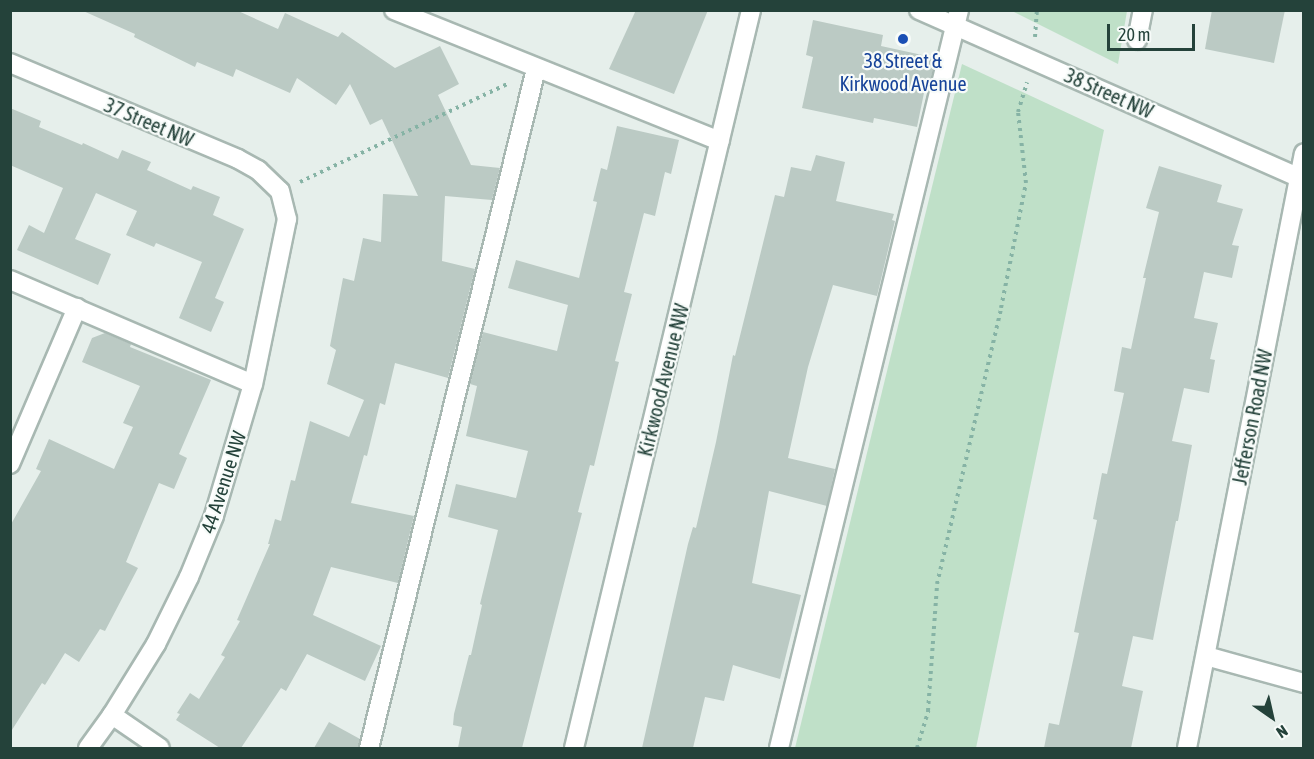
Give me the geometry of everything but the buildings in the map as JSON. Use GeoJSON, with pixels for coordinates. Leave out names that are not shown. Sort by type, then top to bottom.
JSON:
{"type":"FeatureCollection","features":[{"type":"Feature","properties":{"kind":"street"},"geometry":{"type":"LineString","coordinates":[[394,10],[720,141]]}},
{"type":"Feature","properties":{"kind":"street","name":"Kirkwood Avenue NW"},"geometry":{"type":"LineString","coordinates":[[574,748],[751,10]]}},
{"type":"Feature","properties":{"kind":"street","name":"38 Street NW"},"geometry":{"type":"LineString","coordinates":[[919,10],[958,19],[1033,58],[1301,179]]}},
{"type":"Feature","properties":{"kind":"street"},"geometry":{"type":"LineString","coordinates":[[1137,40],[1143,10]]}},
{"type":"Feature","properties":{"kind":"street"},"geometry":{"type":"LineString","coordinates":[[779,748],[958,19]]}},
{"type":"Feature","properties":{"kind":"street","name":"37 Street NW"},"geometry":{"type":"LineString","coordinates":[[10,63],[238,159],[258,170],[280,191]]}},
{"type":"Feature","properties":{"kind":"street"},"geometry":{"type":"LineString","coordinates":[[369,748],[536,69]]}},
{"type":"Feature","properties":{"kind":"street","name":"Jefferson Road NW"},"geometry":{"type":"LineString","coordinates":[[1187,748],[1301,179],[1304,153]]}},
{"type":"Feature","properties":{"kind":"street","name":"44 Avenue NW"},"geometry":{"type":"LineString","coordinates":[[88,748],[112,715],[156,644],[189,577],[226,482],[252,384],[285,233],[287,219],[280,191]]}},
{"type":"Feature","properties":{"kind":"street"},"geometry":{"type":"LineString","coordinates":[[10,280],[252,384]]}},
{"type":"Feature","properties":{"kind":"street"},"geometry":{"type":"LineString","coordinates":[[10,464],[76,308]]}},
{"type":"Feature","properties":{"kind":"street"},"geometry":{"type":"LineString","coordinates":[[1206,656],[1304,683]]}},
{"type":"Feature","properties":{"kind":"street"},"geometry":{"type":"LineString","coordinates":[[112,715],[160,748]]}},
{"type":"Feature","properties":{"kind":"path"},"geometry":{"type":"LineString","coordinates":[[917,748],[928,711],[937,584],[1001,308],[1026,183],[1018,112],[1033,58],[1037,10]]}},
{"type":"Feature","properties":{"kind":"path"},"geometry":{"type":"LineString","coordinates":[[280,191],[536,69]]}},
{"type":"Feature","properties":{"kind":"green space"},"geometry":{"type":"Polygon","coordinates":[[[1012,11],[1127,11],[1118,64],[1012,11]]]}},
{"type":"Feature","properties":{"kind":"green space"},"geometry":{"type":"Polygon","coordinates":[[[962,64],[1104,130],[976,748],[795,748],[962,64]]]}},
{"type":"Feature","properties":{"kind":"place","name":"38 Street & Kirkwood Avenue"},"geometry":{"type":"Point","coordinates":[903,39]}}]}
